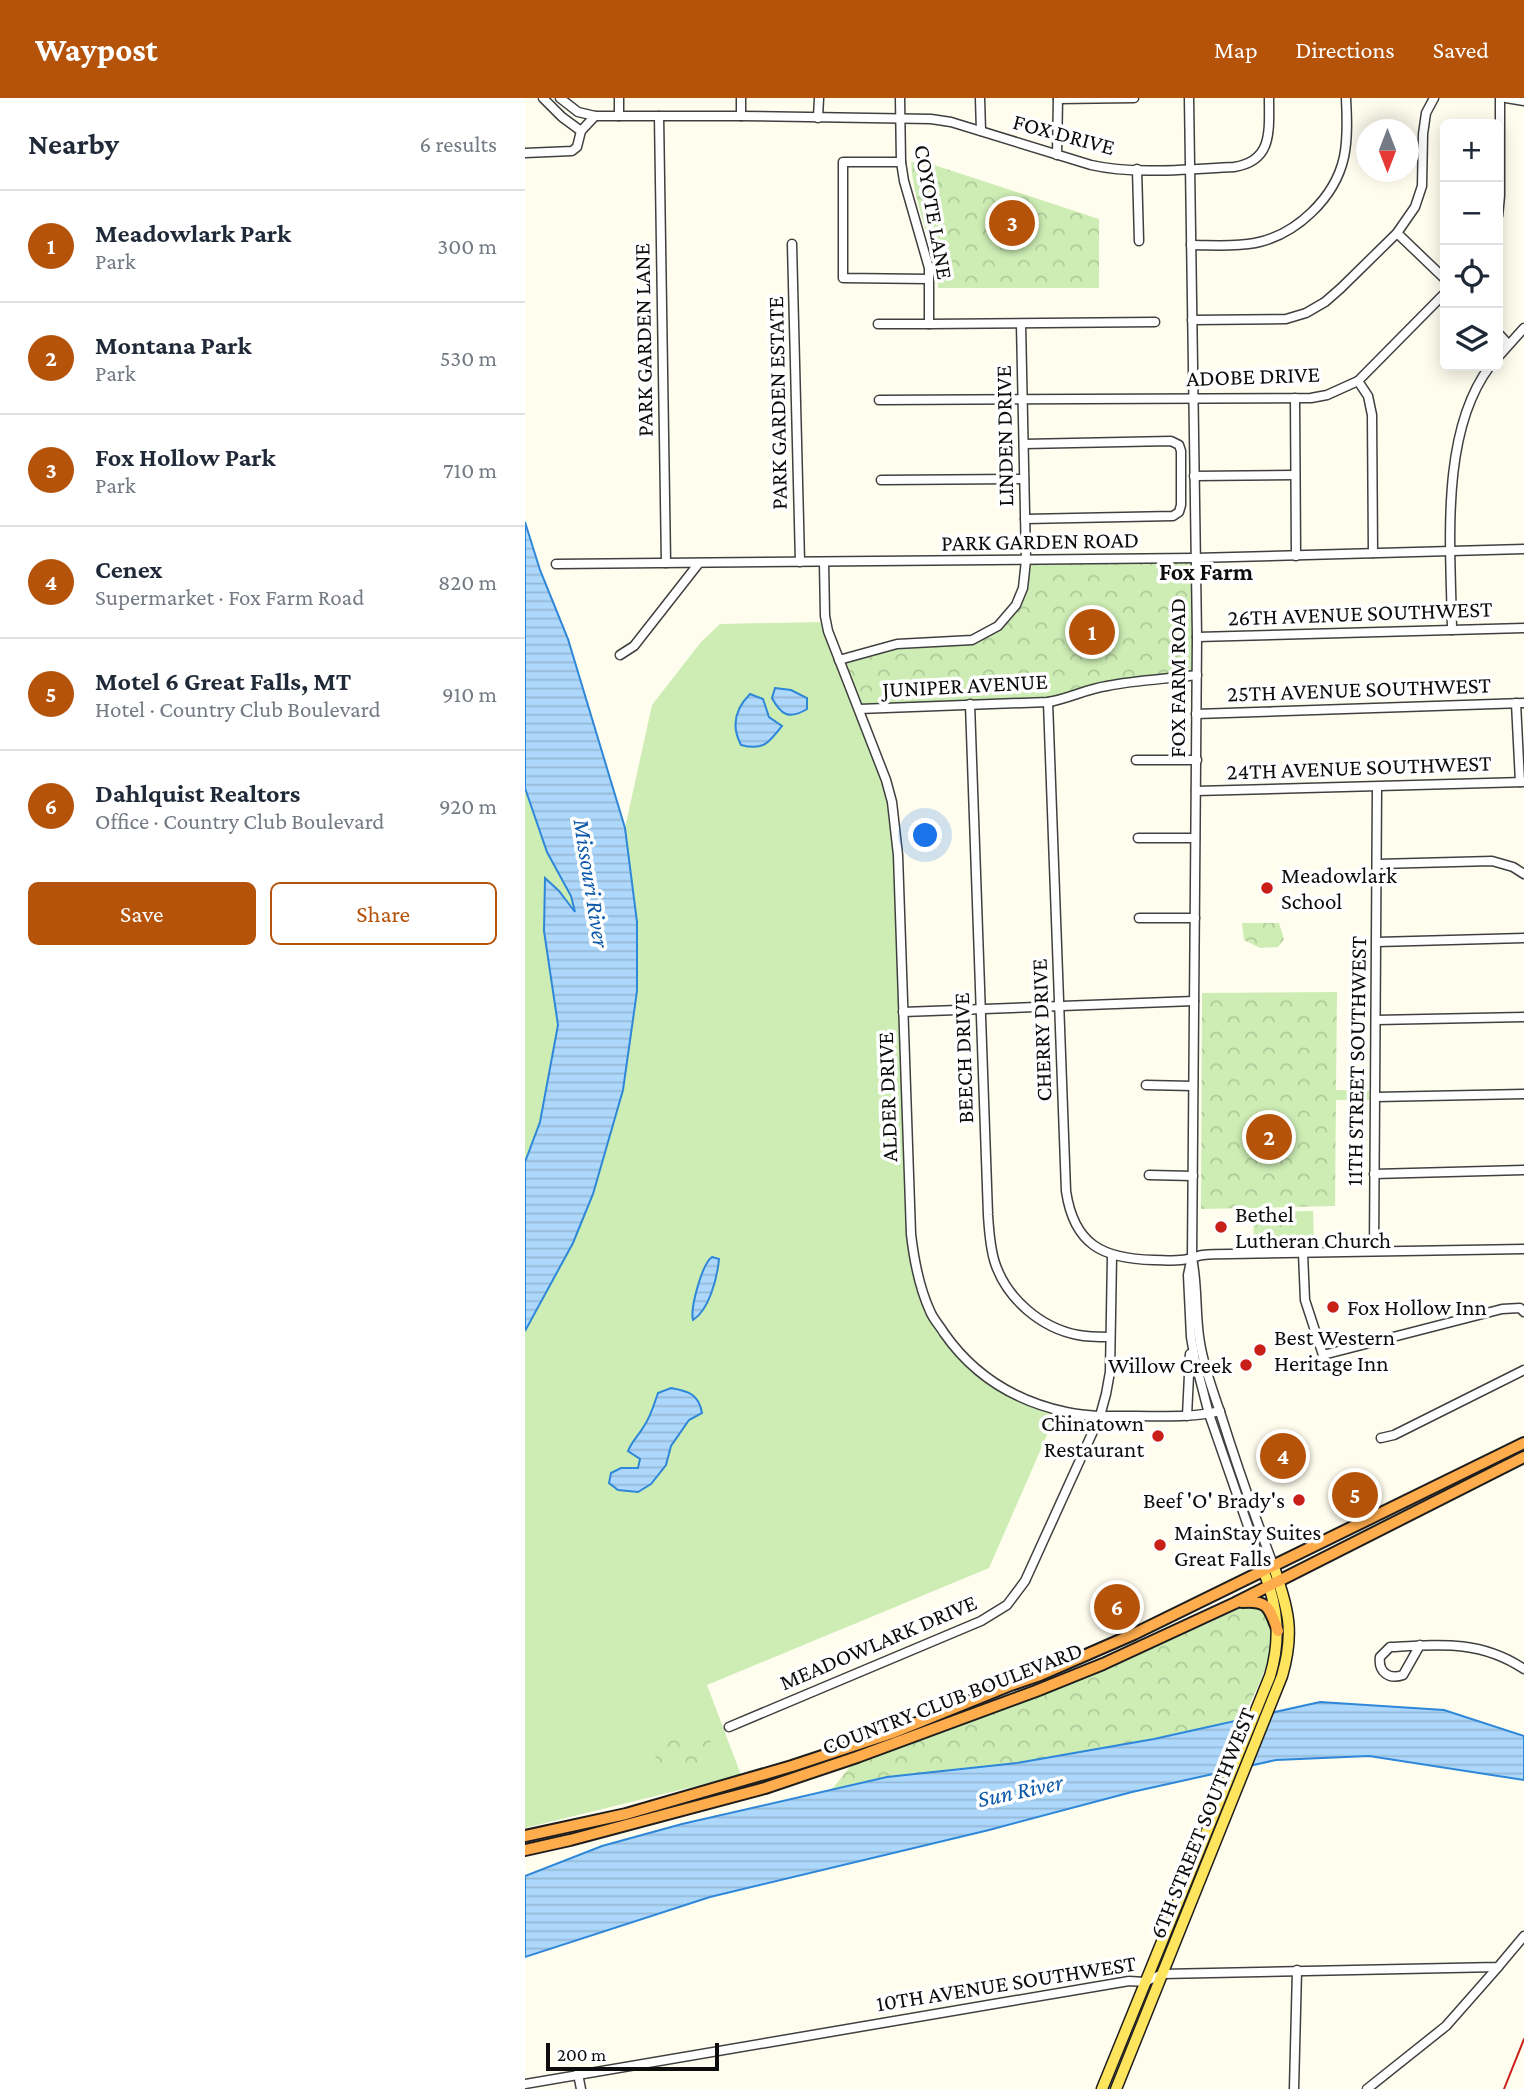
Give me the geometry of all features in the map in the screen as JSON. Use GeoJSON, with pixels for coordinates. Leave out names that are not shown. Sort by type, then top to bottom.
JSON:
{"type":"FeatureCollection","features":[{"type":"Feature","properties":{"kind":"highway","name":"COUNTRY CLUB BOULEVARD"},"geometry":{"type":"LineString","coordinates":[[525,1836],[626,1814],[792,1766],[892,1733],[1097,1651],[1524,1443]]}},
{"type":"Feature","properties":{"kind":"highway","name":"COUNTRY CLUB BOULEVARD"},"geometry":{"type":"LineString","coordinates":[[525,1850],[765,1788],[1036,1691],[1103,1664],[1235,1603],[1523,1457]]}},
{"type":"Feature","properties":{"kind":"highway"},"geometry":{"type":"LineString","coordinates":[[1235,1603],[1265,1605],[1270,1609],[1278,1631]]}},
{"type":"Feature","properties":{"kind":"main road","name":"6TH STREET SOUTHWEST"},"geometry":{"type":"LineString","coordinates":[[1117,2089],[1277,1689],[1289,1649],[1287,1608],[1269,1569]]}},
{"type":"Feature","properties":{"kind":"main road","name":"6TH STREET SOUTHWEST"},"geometry":{"type":"LineString","coordinates":[[1102,2089],[1265,1689],[1273,1665],[1278,1631],[1274,1583]]}},
{"type":"Feature","properties":{"kind":"street"},"geometry":{"type":"LineString","coordinates":[[543,98],[581,131]]}},
{"type":"Feature","properties":{"kind":"street","name":"FOX DRIVE"},"geometry":{"type":"LineString","coordinates":[[560,98],[578,112],[595,116],[931,119],[951,122],[1106,168],[1137,169],[1248,165],[1260,156],[1268,140],[1269,98]]}},
{"type":"Feature","properties":{"kind":"street"},"geometry":{"type":"LineString","coordinates":[[619,98],[619,116]]}},
{"type":"Feature","properties":{"kind":"street"},"geometry":{"type":"LineString","coordinates":[[741,98],[741,116]]}},
{"type":"Feature","properties":{"kind":"street"},"geometry":{"type":"LineString","coordinates":[[818,118],[819,98]]}},
{"type":"Feature","properties":{"kind":"street","name":"COYOTE LANE"},"geometry":{"type":"LineString","coordinates":[[900,98],[901,162],[929,268],[929,324]]}},
{"type":"Feature","properties":{"kind":"street"},"geometry":{"type":"LineString","coordinates":[[980,98],[981,131]]}},
{"type":"Feature","properties":{"kind":"street"},"geometry":{"type":"LineString","coordinates":[[1058,155],[1058,99],[1134,98]]}},
{"type":"Feature","properties":{"kind":"street","name":"FOX FARM ROAD"},"geometry":{"type":"LineString","coordinates":[[1187,1416],[1191,1337],[1188,1275],[1192,1258],[1197,760],[1189,98]]}},
{"type":"Feature","properties":{"kind":"street"},"geometry":{"type":"LineString","coordinates":[[1191,246],[1259,242],[1283,232],[1322,202],[1335,181],[1344,158],[1347,135],[1346,98]]}},
{"type":"Feature","properties":{"kind":"street"},"geometry":{"type":"LineString","coordinates":[[1192,320],[1286,319],[1306,313],[1325,302],[1397,233],[1415,207],[1422,186],[1426,113],[1434,98]]}},
{"type":"Feature","properties":{"kind":"street"},"geometry":{"type":"LineString","coordinates":[[1500,98],[1500,182]]}},
{"type":"Feature","properties":{"kind":"street"},"geometry":{"type":"LineString","coordinates":[[1506,98],[1524,101]]}},
{"type":"Feature","properties":{"kind":"street"},"geometry":{"type":"LineString","coordinates":[[525,153],[572,151],[576,148],[581,131],[595,116]]}},
{"type":"Feature","properties":{"kind":"street","name":"PARK GARDEN LANE"},"geometry":{"type":"LineString","coordinates":[[659,116],[666,563]]}},
{"type":"Feature","properties":{"kind":"street"},"geometry":{"type":"LineString","coordinates":[[901,162],[843,162],[843,278],[929,279]]}},
{"type":"Feature","properties":{"kind":"street"},"geometry":{"type":"LineString","coordinates":[[1137,169],[1139,241]]}},
{"type":"Feature","properties":{"kind":"street"},"geometry":{"type":"LineString","coordinates":[[1397,233],[1440,274]]}},
{"type":"Feature","properties":{"kind":"street","name":"PARK GARDEN ESTATE"},"geometry":{"type":"LineString","coordinates":[[792,244],[800,562]]}},
{"type":"Feature","properties":{"kind":"street","name":"ADOBE DRIVE"},"geometry":{"type":"LineString","coordinates":[[879,400],[1311,398],[1327,395],[1359,381],[1440,298]]}},
{"type":"Feature","properties":{"kind":"street"},"geometry":{"type":"LineString","coordinates":[[878,324],[1155,321]]}},
{"type":"Feature","properties":{"kind":"street","name":"LINDEN DRIVE"},"geometry":{"type":"LineString","coordinates":[[839,660],[897,644],[972,640],[998,626],[1016,605],[1023,588],[1026,560],[1021,324]]}},
{"type":"Feature","properties":{"kind":"street"},"geometry":{"type":"LineString","coordinates":[[1503,350],[1524,328]]}},
{"type":"Feature","properties":{"kind":"street"},"geometry":{"type":"LineString","coordinates":[[1503,338],[1508,344]]}},
{"type":"Feature","properties":{"kind":"street"},"geometry":{"type":"LineString","coordinates":[[1452,630],[1451,552],[1457,443],[1468,407],[1487,371]]}},
{"type":"Feature","properties":{"kind":"street"},"geometry":{"type":"LineString","coordinates":[[1359,381],[1368,396],[1372,415],[1374,553]]}},
{"type":"Feature","properties":{"kind":"street"},"geometry":{"type":"LineString","coordinates":[[1295,398],[1296,556]]}},
{"type":"Feature","properties":{"kind":"street"},"geometry":{"type":"LineString","coordinates":[[1024,444],[1171,441],[1179,445],[1181,451],[1181,505],[1179,512],[1173,516],[1025,519]]}},
{"type":"Feature","properties":{"kind":"street"},"geometry":{"type":"LineString","coordinates":[[1194,476],[1295,475]]}},
{"type":"Feature","properties":{"kind":"street"},"geometry":{"type":"LineString","coordinates":[[881,480],[1024,479]]}},
{"type":"Feature","properties":{"kind":"street","name":"PARK GARDEN ROAD"},"geometry":{"type":"LineString","coordinates":[[557,564],[1195,558],[1524,549]]}},
{"type":"Feature","properties":{"kind":"street","name":"ALDER DRIVE"},"geometry":{"type":"LineString","coordinates":[[824,562],[825,616],[839,660],[886,780],[894,814],[898,855],[911,1234],[921,1288],[930,1313],[966,1361],[1010,1392],[1039,1405],[1100,1416],[1187,1416],[1220,1411]]}},
{"type":"Feature","properties":{"kind":"street"},"geometry":{"type":"LineString","coordinates":[[620,656],[634,646],[699,563]]}},
{"type":"Feature","properties":{"kind":"street","name":"26TH AVENUE SOUTHWEST"},"geometry":{"type":"LineString","coordinates":[[1197,638],[1524,628]]}},
{"type":"Feature","properties":{"kind":"street","name":"JUNIPER AVENUE"},"geometry":{"type":"LineString","coordinates":[[859,709],[1048,702],[1108,685],[1196,676]]}},
{"type":"Feature","properties":{"kind":"street","name":"CHERRY DRIVE"},"geometry":{"type":"LineString","coordinates":[[1048,702],[1066,1191],[1069,1210],[1088,1243],[1112,1256],[1182,1260],[1230,1254],[1524,1248]]}},
{"type":"Feature","properties":{"kind":"street"},"geometry":{"type":"LineString","coordinates":[[1520,703],[1522,782]]}},
{"type":"Feature","properties":{"kind":"street","name":"25TH AVENUE SOUTHWEST"},"geometry":{"type":"LineString","coordinates":[[1196,714],[1520,703]]}},
{"type":"Feature","properties":{"kind":"street","name":"BEECH DRIVE"},"geometry":{"type":"LineString","coordinates":[[970,704],[988,1215],[995,1264],[1009,1290],[1029,1312],[1076,1335],[1110,1338]]}},
{"type":"Feature","properties":{"kind":"street"},"geometry":{"type":"LineString","coordinates":[[1136,760],[1197,760]]}},
{"type":"Feature","properties":{"kind":"street","name":"24TH AVENUE SOUTHWEST"},"geometry":{"type":"LineString","coordinates":[[1196,791],[1522,782]]}},
{"type":"Feature","properties":{"kind":"street","name":"11TH STREET SOUTHWEST"},"geometry":{"type":"LineString","coordinates":[[1374,1251],[1377,787]]}},
{"type":"Feature","properties":{"kind":"street"},"geometry":{"type":"LineString","coordinates":[[1138,838],[1195,838]]}},
{"type":"Feature","properties":{"kind":"street"},"geometry":{"type":"LineString","coordinates":[[1378,864],[1492,860],[1513,866],[1524,874]]}},
{"type":"Feature","properties":{"kind":"street"},"geometry":{"type":"LineString","coordinates":[[1139,918],[1195,918]]}},
{"type":"Feature","properties":{"kind":"street"},"geometry":{"type":"LineString","coordinates":[[1377,943],[1524,938]]}},
{"type":"Feature","properties":{"kind":"street"},"geometry":{"type":"LineString","coordinates":[[903,1012],[1193,1001]]}},
{"type":"Feature","properties":{"kind":"street"},"geometry":{"type":"LineString","coordinates":[[1375,1020],[1524,1017]]}},
{"type":"Feature","properties":{"kind":"street"},"geometry":{"type":"LineString","coordinates":[[1146,1085],[1193,1086]]}},
{"type":"Feature","properties":{"kind":"street"},"geometry":{"type":"LineString","coordinates":[[1376,1097],[1524,1094]]}},
{"type":"Feature","properties":{"kind":"street"},"geometry":{"type":"LineString","coordinates":[[1374,1174],[1524,1170]]}},
{"type":"Feature","properties":{"kind":"street"},"geometry":{"type":"LineString","coordinates":[[1149,1175],[1193,1176]]}},
{"type":"Feature","properties":{"kind":"street"},"geometry":{"type":"LineString","coordinates":[[1303,1253],[1305,1300],[1323,1355],[1501,1308],[1520,1308],[1524,1312]]}},
{"type":"Feature","properties":{"kind":"street","name":"MEADOWLARK DRIVE"},"geometry":{"type":"LineString","coordinates":[[729,1727],[981,1621],[1007,1605],[1025,1581],[1100,1416],[1110,1372],[1112,1256]]}},
{"type":"Feature","properties":{"kind":"street","name":"FOX FARM ROAD"},"geometry":{"type":"LineString","coordinates":[[1192,1258],[1196,1275],[1200,1342],[1206,1372],[1269,1569]]}},
{"type":"Feature","properties":{"kind":"street","name":"FOX FARM ROAD"},"geometry":{"type":"LineString","coordinates":[[1191,1337],[1209,1414],[1269,1569]]}},
{"type":"Feature","properties":{"kind":"street"},"geometry":{"type":"LineString","coordinates":[[1381,1438],[1394,1435],[1524,1370]]}},
{"type":"Feature","properties":{"kind":"street"},"geometry":{"type":"LineString","coordinates":[[1420,1645],[1405,1673],[1394,1677],[1384,1673],[1380,1664],[1381,1654],[1390,1647],[1420,1645],[1450,1644],[1476,1647],[1506,1659],[1524,1670]]}},
{"type":"Feature","properties":{"kind":"street"},"geometry":{"type":"LineString","coordinates":[[1367,2089],[1446,2026],[1524,1936]]}},
{"type":"Feature","properties":{"kind":"street","name":"10TH AVENUE SOUTHWEST"},"geometry":{"type":"LineString","coordinates":[[525,2084],[1129,1981],[1145,1982],[1162,1974],[1498,1967]]}},
{"type":"Feature","properties":{"kind":"street"},"geometry":{"type":"LineString","coordinates":[[1294,2089],[1297,1970]]}},
{"type":"Feature","properties":{"kind":"street"},"geometry":{"type":"LineString","coordinates":[[578,2074],[581,2089]]}},
{"type":"Feature","properties":{"kind":"green space"},"geometry":{"type":"Polygon","coordinates":[[[911,162],[928,163],[1099,219],[1099,288],[938,288],[911,162]]]}},
{"type":"Feature","properties":{"kind":"green space"},"geometry":{"type":"Polygon","coordinates":[[[1195,558],[1197,675],[1108,685],[1065,700],[859,709],[839,660],[897,644],[972,640],[998,626],[1016,605],[1026,560],[1195,558]]]}},
{"type":"Feature","properties":{"kind":"green space"},"geometry":{"type":"Polygon","coordinates":[[[820,622],[839,660],[893,802],[911,1234],[931,1313],[966,1361],[987,1378],[1058,1410],[989,1568],[707,1685],[741,1775],[525,1828],[525,1331],[573,1243],[593,1194],[637,991],[637,922],[625,828],[652,705],[701,642],[720,624],[820,622]]]}},
{"type":"Feature","properties":{"kind":"green space"},"geometry":{"type":"Polygon","coordinates":[[[525,788],[547,852],[571,896],[576,914],[559,891],[545,879],[544,931],[558,1025],[540,1122],[525,1162],[525,788]]]}},
{"type":"Feature","properties":{"kind":"green space"},"geometry":{"type":"Polygon","coordinates":[[[1242,923],[1279,923],[1284,939],[1278,947],[1260,948],[1244,940],[1242,923]]]}},
{"type":"Feature","properties":{"kind":"green space"},"geometry":{"type":"Polygon","coordinates":[[[1337,992],[1336,1090],[1369,1091],[1369,1100],[1336,1100],[1335,1206],[1201,1209],[1202,993],[1337,992]]]}},
{"type":"Feature","properties":{"kind":"green space"},"geometry":{"type":"Polygon","coordinates":[[[1313,1211],[1314,1244],[1254,1245],[1253,1212],[1313,1211]]]}},
{"type":"Feature","properties":{"kind":"green space"},"geometry":{"type":"Polygon","coordinates":[[[1242,1604],[1259,1605],[1265,1613],[1271,1632],[1271,1645],[1259,1684],[1242,1720],[1154,1740],[1017,1763],[887,1777],[832,1789],[854,1762],[1108,1665],[1209,1623],[1242,1604]]]}},
{"type":"Feature","properties":{"kind":"green space"},"geometry":{"type":"Polygon","coordinates":[[[657,1732],[711,1736],[709,1767],[655,1764],[657,1732]]]}},
{"type":"Feature","properties":{"kind":"water","name":"Missouri River"},"geometry":{"type":"Polygon","coordinates":[[[525,522],[540,570],[568,639],[625,828],[637,922],[637,991],[623,1090],[593,1194],[573,1243],[525,1331],[525,1162],[540,1122],[558,1025],[544,931],[545,878],[575,912],[571,896],[547,852],[525,788],[525,522]]]}},
{"type":"Feature","properties":{"kind":"water"},"geometry":{"type":"Polygon","coordinates":[[[775,688],[791,690],[807,698],[807,709],[790,715],[782,712],[772,698],[775,688]]]}},
{"type":"Feature","properties":{"kind":"water"},"geometry":{"type":"Polygon","coordinates":[[[750,694],[763,699],[769,717],[782,726],[769,741],[755,747],[741,745],[735,724],[741,706],[750,694]]]}},
{"type":"Feature","properties":{"kind":"water"},"geometry":{"type":"Polygon","coordinates":[[[712,1257],[719,1259],[714,1284],[704,1309],[693,1320],[698,1287],[704,1268],[712,1257]]]}},
{"type":"Feature","properties":{"kind":"water"},"geometry":{"type":"Polygon","coordinates":[[[671,1388],[692,1394],[702,1413],[689,1420],[671,1446],[666,1465],[651,1484],[638,1492],[618,1490],[609,1483],[611,1473],[621,1468],[638,1468],[640,1459],[628,1451],[649,1418],[658,1393],[671,1388]]]}},
{"type":"Feature","properties":{"kind":"water","name":"Sun River"},"geometry":{"type":"Polygon","coordinates":[[[1320,1702],[1444,1710],[1524,1736],[1524,1780],[1369,1756],[1276,1760],[1132,1792],[989,1830],[710,1897],[525,1957],[525,1876],[602,1846],[682,1824],[887,1777],[1017,1763],[1154,1739],[1320,1702]]]}},
{"type":"Feature","properties":{"kind":"railway"},"geometry":{"type":"LineString","coordinates":[[1504,2089],[1524,2039]]}},
{"type":"Feature","properties":{"kind":"place","name":"Fox Hollow Park"},"geometry":{"type":"Point","coordinates":[1012,223]}},
{"type":"Feature","properties":{"kind":"place","name":"Meadowlark Park"},"geometry":{"type":"Point","coordinates":[1092,632]}},
{"type":"Feature","properties":{"kind":"place","name":"Meadowlark School"},"geometry":{"type":"Point","coordinates":[1267,888]}},
{"type":"Feature","properties":{"kind":"place","name":"Montana Park"},"geometry":{"type":"Point","coordinates":[1269,1137]}},
{"type":"Feature","properties":{"kind":"place","name":"Bethel Lutheran Church"},"geometry":{"type":"Point","coordinates":[1221,1227]}},
{"type":"Feature","properties":{"kind":"place","name":"Fox Hollow Inn"},"geometry":{"type":"Point","coordinates":[1333,1307]}},
{"type":"Feature","properties":{"kind":"place","name":"Best Western Heritage Inn"},"geometry":{"type":"Point","coordinates":[1260,1350]}},
{"type":"Feature","properties":{"kind":"place","name":"Willow Creek"},"geometry":{"type":"Point","coordinates":[1246,1365]}},
{"type":"Feature","properties":{"kind":"place","name":"Chinatown Restaurant"},"geometry":{"type":"Point","coordinates":[1158,1436]}},
{"type":"Feature","properties":{"kind":"place","name":"Cenex"},"geometry":{"type":"Point","coordinates":[1283,1456]}},
{"type":"Feature","properties":{"kind":"place","name":"Motel 6 Great Falls, MT"},"geometry":{"type":"Point","coordinates":[1355,1495]}},
{"type":"Feature","properties":{"kind":"place","name":"Beef 'O' Brady's"},"geometry":{"type":"Point","coordinates":[1299,1500]}},
{"type":"Feature","properties":{"kind":"place","name":"MainStay Suites Great Falls"},"geometry":{"type":"Point","coordinates":[1160,1545]}},
{"type":"Feature","properties":{"kind":"place","name":"Dahlquist Realtors"},"geometry":{"type":"Point","coordinates":[1117,1607]}},
{"type":"Feature","properties":{"kind":"district","name":"Fox Farm"},"geometry":{"type":"Point","coordinates":[1206,571]}}]}
